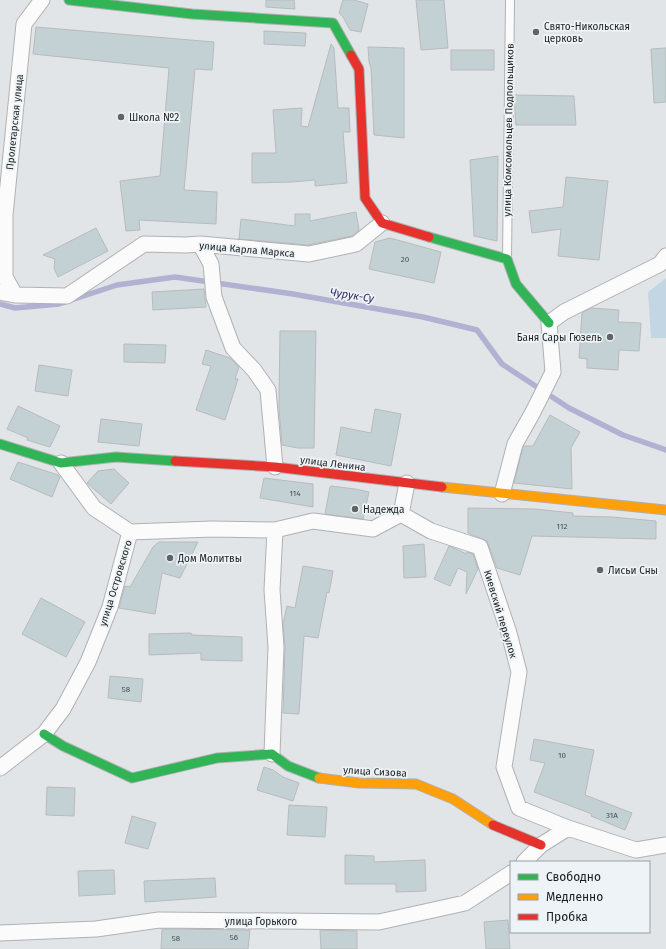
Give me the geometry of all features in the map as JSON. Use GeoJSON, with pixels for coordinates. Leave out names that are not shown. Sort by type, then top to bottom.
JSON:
{"type":"FeatureCollection","features":[{"type":"Feature","properties":{"kind":"street","name":"Пролетарская улица"},"geometry":{"type":"LineString","coordinates":[[7,294],[5,277],[5,215],[24,24],[42,0]]}},
{"type":"Feature","properties":{"kind":"street"},"geometry":{"type":"LineString","coordinates":[[70,0],[192,14],[333,23],[359,69],[365,198],[382,223],[507,260],[516,284],[549,323],[552,372],[533,412],[515,444],[502,494]]}},
{"type":"Feature","properties":{"kind":"street","name":"улица Карла Маркса"},"geometry":{"type":"LineString","coordinates":[[7,294],[67,296],[144,244],[200,244],[308,254],[356,244],[382,223]]}},
{"type":"Feature","properties":{"kind":"street"},"geometry":{"type":"LineString","coordinates":[[200,244],[211,264],[214,297],[233,348],[254,370],[268,390],[275,468]]}},
{"type":"Feature","properties":{"kind":"street"},"geometry":{"type":"LineString","coordinates":[[549,323],[564,312],[660,264],[666,256]]}},
{"type":"Feature","properties":{"kind":"street","name":"улица Ленина"},"geometry":{"type":"LineString","coordinates":[[0,444],[61,463],[116,457],[275,468],[502,494],[666,510]]}},
{"type":"Feature","properties":{"kind":"street","name":"улица Островского"},"geometry":{"type":"LineString","coordinates":[[0,768],[44,734],[63,709],[88,662],[110,607],[130,532],[94,508],[61,463]]}},
{"type":"Feature","properties":{"kind":"street"},"geometry":{"type":"LineString","coordinates":[[130,532],[212,529],[275,530],[313,521],[373,529],[401,514],[408,483]]}},
{"type":"Feature","properties":{"kind":"street","name":"Киевский переулок"},"geometry":{"type":"LineString","coordinates":[[401,514],[431,531],[480,547],[509,633],[519,672],[504,768],[519,808],[568,828]]}},
{"type":"Feature","properties":{"kind":"street"},"geometry":{"type":"LineString","coordinates":[[44,734],[63,746],[132,778],[217,758],[272,754],[276,647],[272,590],[275,530]]}},
{"type":"Feature","properties":{"kind":"street","name":"улица Сизова"},"geometry":{"type":"LineString","coordinates":[[272,754],[288,766],[315,777],[359,783],[416,784],[453,799],[491,824],[541,845]]}},
{"type":"Feature","properties":{"kind":"street"},"geometry":{"type":"LineString","coordinates":[[525,861],[541,845],[568,828],[636,850],[666,845]]}},
{"type":"Feature","properties":{"kind":"street","name":"улица Горького"},"geometry":{"type":"LineString","coordinates":[[0,933],[96,928],[159,920],[379,922],[465,903],[510,874]]}},
{"type":"Feature","properties":{"kind":"lane","name":"улица Комсомольцев Подпольщиков"},"geometry":{"type":"LineString","coordinates":[[507,260],[510,0]]}},
{"type":"Feature","properties":{"kind":"shaded area"},"geometry":{"type":"Polygon","coordinates":[[[666,278],[666,338],[651,338],[648,292],[666,278]]]}},
{"type":"Feature","properties":{"kind":"building"},"geometry":{"type":"Polygon","coordinates":[[[266,0],[294,0],[295,9],[266,7],[266,0]]]}},
{"type":"Feature","properties":{"kind":"building"},"geometry":{"type":"Polygon","coordinates":[[[343,0],[354,0],[368,4],[361,32],[350,30],[339,13],[343,0]]]}},
{"type":"Feature","properties":{"kind":"building"},"geometry":{"type":"Polygon","coordinates":[[[416,0],[444,0],[448,48],[421,50],[416,0]]]}},
{"type":"Feature","properties":{"kind":"building"},"geometry":{"type":"Polygon","coordinates":[[[36,27],[214,42],[212,70],[195,69],[184,190],[217,192],[216,224],[139,220],[140,230],[126,231],[120,181],[160,176],[169,68],[33,54],[36,27]]]}},
{"type":"Feature","properties":{"kind":"building"},"geometry":{"type":"Polygon","coordinates":[[[264,31],[306,33],[305,46],[264,44],[264,31]]]}},
{"type":"Feature","properties":{"kind":"building"},"geometry":{"type":"Polygon","coordinates":[[[331,44],[334,48],[338,108],[349,108],[350,132],[343,132],[347,183],[315,186],[315,180],[252,183],[252,153],[276,153],[273,110],[302,108],[301,126],[308,127],[331,44]]]}},
{"type":"Feature","properties":{"kind":"building"},"geometry":{"type":"Polygon","coordinates":[[[368,47],[404,48],[404,138],[374,135],[371,68],[368,47]]]}},
{"type":"Feature","properties":{"kind":"building"},"geometry":{"type":"Polygon","coordinates":[[[666,48],[666,102],[654,103],[651,49],[666,48]]]}},
{"type":"Feature","properties":{"kind":"building"},"geometry":{"type":"Polygon","coordinates":[[[451,50],[494,50],[494,70],[451,70],[451,50]]]}},
{"type":"Feature","properties":{"kind":"building"},"geometry":{"type":"Polygon","coordinates":[[[514,95],[574,96],[576,125],[516,125],[514,95]]]}},
{"type":"Feature","properties":{"kind":"building"},"geometry":{"type":"Polygon","coordinates":[[[498,156],[497,241],[474,236],[470,160],[498,156]]]}},
{"type":"Feature","properties":{"kind":"building"},"geometry":{"type":"Polygon","coordinates":[[[566,177],[608,181],[599,260],[558,256],[561,229],[532,233],[529,211],[563,207],[566,177]]]}},
{"type":"Feature","properties":{"kind":"building"},"geometry":{"type":"Polygon","coordinates":[[[356,212],[359,230],[352,236],[308,245],[239,239],[241,219],[295,226],[295,214],[310,214],[310,221],[356,212]]]}},
{"type":"Feature","properties":{"kind":"building"},"geometry":{"type":"Polygon","coordinates":[[[96,228],[108,251],[58,277],[54,268],[55,259],[43,255],[96,228]]]}},
{"type":"Feature","properties":{"kind":"building"},"geometry":{"type":"Polygon","coordinates":[[[390,238],[441,252],[434,283],[369,269],[375,242],[390,238]]]}},
{"type":"Feature","properties":{"kind":"building"},"geometry":{"type":"Polygon","coordinates":[[[204,289],[206,307],[153,310],[152,292],[204,289]]]}},
{"type":"Feature","properties":{"kind":"building","name":"Баня Сары Гюзель"},"geometry":{"type":"Polygon","coordinates":[[[592,308],[619,310],[618,322],[641,323],[639,351],[619,350],[618,370],[587,368],[587,359],[579,358],[582,313],[592,308]]]}},
{"type":"Feature","properties":{"kind":"building"},"geometry":{"type":"Polygon","coordinates":[[[280,331],[316,331],[314,448],[298,448],[282,445],[279,407],[280,331]]]}},
{"type":"Feature","properties":{"kind":"building"},"geometry":{"type":"Polygon","coordinates":[[[124,344],[166,345],[165,363],[124,362],[124,344]]]}},
{"type":"Feature","properties":{"kind":"building"},"geometry":{"type":"Polygon","coordinates":[[[206,350],[230,358],[239,367],[235,379],[238,379],[225,420],[196,410],[211,366],[202,364],[206,350]]]}},
{"type":"Feature","properties":{"kind":"building"},"geometry":{"type":"Polygon","coordinates":[[[39,365],[72,370],[68,396],[35,391],[39,365]]]}},
{"type":"Feature","properties":{"kind":"building"},"geometry":{"type":"Polygon","coordinates":[[[18,406],[60,426],[50,447],[27,440],[28,438],[7,429],[18,406]]]}},
{"type":"Feature","properties":{"kind":"building"},"geometry":{"type":"Polygon","coordinates":[[[375,409],[401,414],[391,466],[336,455],[341,427],[371,433],[375,409]]]}},
{"type":"Feature","properties":{"kind":"building"},"geometry":{"type":"Polygon","coordinates":[[[550,415],[580,432],[571,448],[572,489],[514,483],[523,447],[533,446],[550,415]]]}},
{"type":"Feature","properties":{"kind":"building"},"geometry":{"type":"Polygon","coordinates":[[[101,419],[142,424],[139,446],[98,442],[101,419]]]}},
{"type":"Feature","properties":{"kind":"building"},"geometry":{"type":"Polygon","coordinates":[[[18,462],[58,475],[60,477],[52,497],[10,479],[18,462]]]}},
{"type":"Feature","properties":{"kind":"building"},"geometry":{"type":"Polygon","coordinates":[[[114,469],[129,483],[111,504],[87,483],[98,471],[114,469]]]}},
{"type":"Feature","properties":{"kind":"building"},"geometry":{"type":"Polygon","coordinates":[[[264,478],[313,484],[313,507],[260,498],[264,478]]]}},
{"type":"Feature","properties":{"kind":"building"},"geometry":{"type":"Polygon","coordinates":[[[331,486],[369,492],[363,519],[325,514],[331,486]]]}},
{"type":"Feature","properties":{"kind":"building"},"geometry":{"type":"Polygon","coordinates":[[[468,508],[535,509],[573,513],[573,516],[612,517],[656,521],[656,539],[532,536],[520,575],[497,568],[487,541],[468,533],[468,508]]]}},
{"type":"Feature","properties":{"kind":"building"},"geometry":{"type":"Polygon","coordinates":[[[159,542],[198,542],[180,578],[162,573],[155,614],[119,608],[125,586],[130,587],[153,547],[159,542]]]}},
{"type":"Feature","properties":{"kind":"building"},"geometry":{"type":"Polygon","coordinates":[[[424,544],[426,577],[404,578],[403,546],[424,544]]]}},
{"type":"Feature","properties":{"kind":"building"},"geometry":{"type":"Polygon","coordinates":[[[449,546],[467,554],[467,552],[473,554],[478,569],[466,594],[467,572],[458,568],[450,586],[434,579],[449,546]]]}},
{"type":"Feature","properties":{"kind":"building"},"geometry":{"type":"Polygon","coordinates":[[[303,566],[333,571],[329,593],[327,592],[318,638],[304,636],[299,714],[283,713],[285,647],[283,624],[287,606],[295,608],[303,566]]]}},
{"type":"Feature","properties":{"kind":"building"},"geometry":{"type":"Polygon","coordinates":[[[41,598],[85,622],[66,657],[22,634],[41,598]]]}},
{"type":"Feature","properties":{"kind":"building"},"geometry":{"type":"Polygon","coordinates":[[[191,633],[192,635],[242,637],[242,661],[201,660],[201,653],[149,655],[149,634],[191,633]]]}},
{"type":"Feature","properties":{"kind":"building"},"geometry":{"type":"Polygon","coordinates":[[[110,676],[143,679],[141,702],[108,698],[110,676]]]}},
{"type":"Feature","properties":{"kind":"building"},"geometry":{"type":"Polygon","coordinates":[[[534,739],[594,750],[585,795],[632,813],[625,830],[591,816],[592,814],[534,792],[545,763],[530,760],[534,739]]]}},
{"type":"Feature","properties":{"kind":"building"},"geometry":{"type":"Polygon","coordinates":[[[264,767],[299,783],[293,801],[257,790],[264,767]]]}},
{"type":"Feature","properties":{"kind":"building"},"geometry":{"type":"Polygon","coordinates":[[[47,787],[75,788],[74,816],[46,815],[47,787]]]}},
{"type":"Feature","properties":{"kind":"building"},"geometry":{"type":"Polygon","coordinates":[[[289,805],[327,807],[325,837],[287,835],[289,805]]]}},
{"type":"Feature","properties":{"kind":"building"},"geometry":{"type":"Polygon","coordinates":[[[132,816],[156,823],[148,849],[125,843],[132,816]]]}},
{"type":"Feature","properties":{"kind":"building"},"geometry":{"type":"Polygon","coordinates":[[[345,855],[374,856],[374,862],[425,860],[426,891],[396,892],[396,884],[345,884],[345,855]]]}},
{"type":"Feature","properties":{"kind":"building"},"geometry":{"type":"Polygon","coordinates":[[[114,870],[115,894],[79,896],[78,871],[114,870]]]}},
{"type":"Feature","properties":{"kind":"building"},"geometry":{"type":"Polygon","coordinates":[[[215,878],[216,897],[145,902],[144,881],[215,878]]]}},
{"type":"Feature","properties":{"kind":"building"},"geometry":{"type":"Polygon","coordinates":[[[508,920],[510,949],[486,949],[484,922],[508,920]]]}},
{"type":"Feature","properties":{"kind":"building"},"geometry":{"type":"Polygon","coordinates":[[[162,929],[250,930],[248,949],[161,949],[162,929]]]}},
{"type":"Feature","properties":{"kind":"building"},"geometry":{"type":"Polygon","coordinates":[[[320,930],[357,931],[357,949],[321,949],[320,930]]]}},
{"type":"Feature","properties":{"kind":"waterway","name":"Чурук-Су"},"geometry":{"type":"LineString","coordinates":[[0,304],[15,308],[59,304],[117,285],[175,277],[293,294],[423,317],[477,330],[502,364],[569,408],[623,435],[666,450]]}},
{"type":"Feature","properties":{"kind":"traffic: fast"},"geometry":{"type":"LineString","coordinates":[[69,0],[192,14],[333,23],[351,55]]}},
{"type":"Feature","properties":{"kind":"traffic: fast"},"geometry":{"type":"LineString","coordinates":[[429,237],[507,259],[516,284],[549,323]]}},
{"type":"Feature","properties":{"kind":"traffic: fast"},"geometry":{"type":"LineString","coordinates":[[0,444],[61,463],[116,457],[175,461]]}},
{"type":"Feature","properties":{"kind":"traffic: fast"},"geometry":{"type":"LineString","coordinates":[[44,734],[63,746],[132,778],[217,758],[272,754],[288,766],[319,778]]}},
{"type":"Feature","properties":{"kind":"traffic: slow"},"geometry":{"type":"LineString","coordinates":[[442,487],[666,510]]}},
{"type":"Feature","properties":{"kind":"traffic: slow"},"geometry":{"type":"LineString","coordinates":[[319,778],[359,783],[416,784],[453,799],[493,825]]}},
{"type":"Feature","properties":{"kind":"traffic: jam"},"geometry":{"type":"LineString","coordinates":[[351,55],[359,69],[365,198],[382,223],[429,237]]}},
{"type":"Feature","properties":{"kind":"traffic: jam"},"geometry":{"type":"LineString","coordinates":[[175,461],[275,467],[442,487]]}},
{"type":"Feature","properties":{"kind":"traffic: jam"},"geometry":{"type":"LineString","coordinates":[[493,825],[541,845]]}},
{"type":"Feature","properties":{"kind":"place","name":"Свято-Никольская церковь"},"geometry":{"type":"Point","coordinates":[536,32]}},
{"type":"Feature","properties":{"kind":"place","name":"Школа №2"},"geometry":{"type":"Point","coordinates":[121,117]}},
{"type":"Feature","properties":{"kind":"place","name":"Баня Сары Гюзель"},"geometry":{"type":"Point","coordinates":[610,337]}},
{"type":"Feature","properties":{"kind":"place","name":"Надежда"},"geometry":{"type":"Point","coordinates":[355,509]}},
{"type":"Feature","properties":{"kind":"place","name":"Дом Молитвы"},"geometry":{"type":"Point","coordinates":[170,558]}},
{"type":"Feature","properties":{"kind":"place","name":"Лисьи Сны"},"geometry":{"type":"Point","coordinates":[600,570]}}]}
